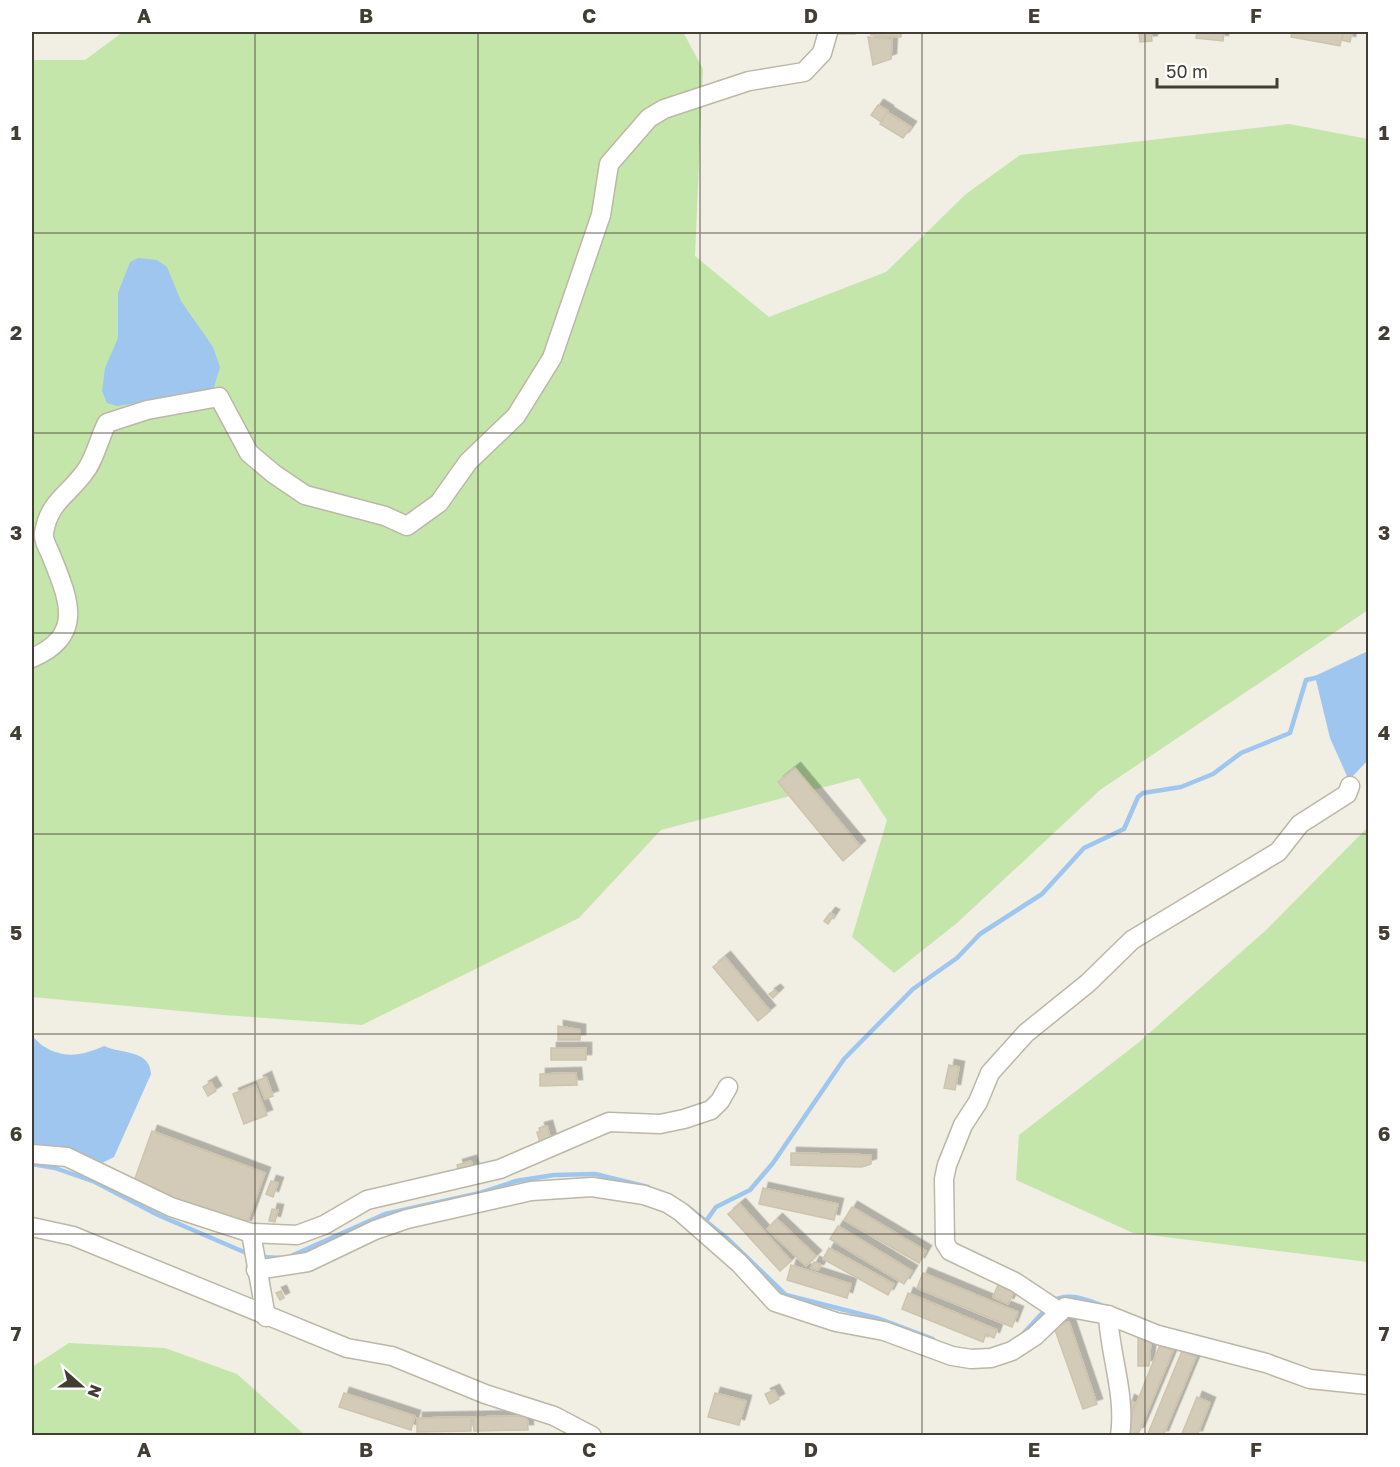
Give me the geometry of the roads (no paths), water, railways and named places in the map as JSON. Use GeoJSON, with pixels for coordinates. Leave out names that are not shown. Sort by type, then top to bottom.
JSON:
{"type":"FeatureCollection","features":[{"type":"Feature","properties":{"kind":"street"},"geometry":{"type":"LineString","coordinates":[[32,658],[47,652],[66,631],[70,612],[66,592],[43,536],[48,518],[56,502],[85,472],[107,423],[147,410],[219,397],[249,453],[274,474],[305,495],[385,516],[407,526],[439,503],[468,462],[516,416],[552,358],[601,215],[609,164],[649,118],[664,109],[749,81],[804,72],[822,53],[828,32]]}},
{"type":"Feature","properties":{"kind":"street"},"geometry":{"type":"LineString","coordinates":[[1350,786],[1347,794],[1300,825],[1278,852],[1132,940],[1088,983],[1026,1033],[990,1073],[978,1102],[963,1125],[947,1165],[944,1179],[943,1235],[950,1251],[1053,1306],[1074,1307],[1108,1315],[1168,1338],[1266,1363],[1310,1379],[1368,1385]]}},
{"type":"Feature","properties":{"kind":"street"},"geometry":{"type":"LineString","coordinates":[[256,1267],[308,1262],[375,1230],[512,1181],[609,1122],[660,1124],[711,1110],[720,1101],[728,1087]]}},
{"type":"Feature","properties":{"kind":"street"},"geometry":{"type":"LineString","coordinates":[[32,1154],[67,1157],[171,1207],[251,1239],[297,1235],[324,1225],[367,1200],[512,1181],[592,1188],[644,1196],[667,1203],[681,1212],[739,1263],[775,1302],[836,1322],[884,1331],[952,1356],[971,1359],[991,1358],[1012,1351],[1035,1336],[1053,1306]]}},
{"type":"Feature","properties":{"kind":"street"},"geometry":{"type":"LineString","coordinates":[[32,1227],[73,1236],[346,1348],[392,1356],[485,1394],[554,1416],[591,1436]]}},
{"type":"Feature","properties":{"kind":"street"},"geometry":{"type":"LineString","coordinates":[[251,1239],[266,1317]]}},
{"type":"Feature","properties":{"kind":"street"},"geometry":{"type":"LineString","coordinates":[[1108,1315],[1109,1342],[1123,1403],[1120,1436]]}},
{"type":"Feature","properties":{"kind":"water"},"geometry":{"type":"Polygon","coordinates":[[[138,258],[157,260],[167,267],[181,301],[213,347],[220,367],[213,391],[117,406],[107,403],[102,391],[105,368],[118,338],[118,293],[130,262],[138,258]]]}},
{"type":"Feature","properties":{"kind":"water"},"geometry":{"type":"Polygon","coordinates":[[[1368,651],[1368,760],[1352,777],[1347,776],[1330,738],[1315,676],[1368,651]]]}},
{"type":"Feature","properties":{"kind":"water"},"geometry":{"type":"Polygon","coordinates":[[[32,1037],[43,1046],[58,1053],[81,1054],[104,1046],[140,1056],[145,1060],[151,1074],[114,1157],[102,1163],[54,1146],[32,1144],[32,1037]]]}},
{"type":"Feature","properties":{"kind":"waterway"},"geometry":{"type":"LineString","coordinates":[[706,1221],[716,1207],[750,1190],[773,1163],[844,1059],[913,989],[957,958],[980,934],[1042,894],[1084,848],[1124,829],[1138,797],[1143,793],[1181,787],[1213,774],[1241,753],[1290,733],[1306,680],[1320,677]]}},
{"type":"Feature","properties":{"kind":"waterway"},"geometry":{"type":"LineString","coordinates":[[32,1164],[55,1168],[95,1182],[158,1215],[251,1255]]}},
{"type":"Feature","properties":{"kind":"waterway"},"geometry":{"type":"LineString","coordinates":[[291,1256],[385,1214],[480,1193],[516,1181],[554,1175],[595,1174],[648,1187]]}},
{"type":"Feature","properties":{"kind":"waterway"},"geometry":{"type":"LineString","coordinates":[[688,1207],[728,1239],[786,1295],[880,1319],[933,1339]]}},
{"type":"Feature","properties":{"kind":"waterway"},"geometry":{"type":"LineString","coordinates":[[259,1257],[283,1258]]}},
{"type":"Feature","properties":{"kind":"waterway"},"geometry":{"type":"LineString","coordinates":[[1052,1301],[1070,1297],[1101,1305]]}},
{"type":"Feature","properties":{"kind":"waterway"},"geometry":{"type":"LineString","coordinates":[[1022,1335],[1047,1308]]}}]}
